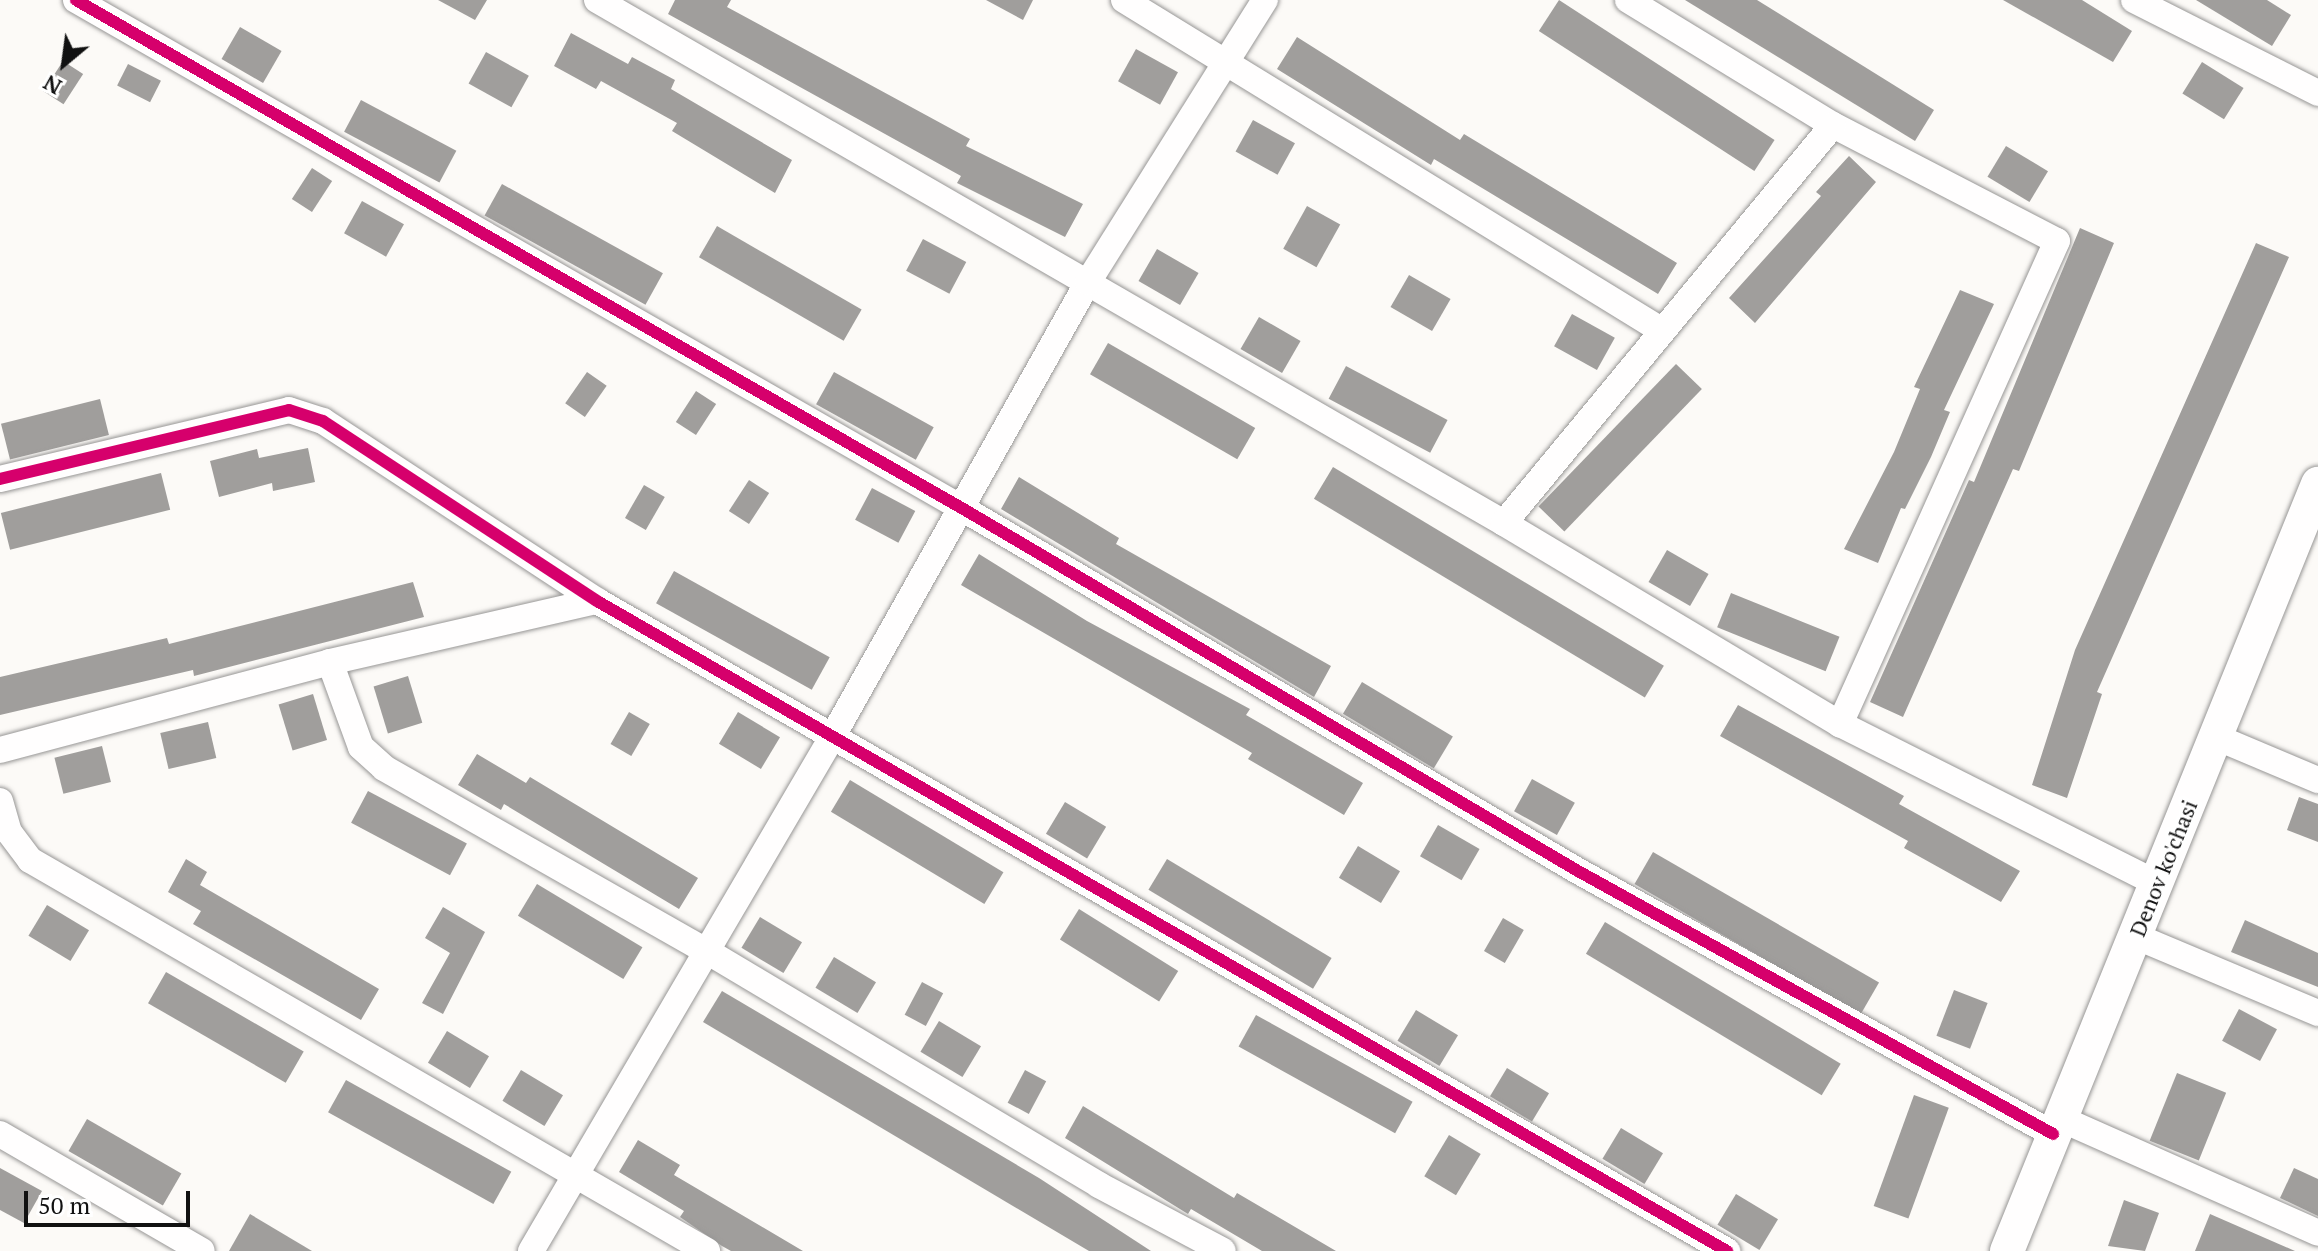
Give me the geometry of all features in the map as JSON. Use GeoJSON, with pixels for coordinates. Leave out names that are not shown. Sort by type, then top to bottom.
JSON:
{"type":"FeatureCollection","features":[{"type":"Feature","properties":{"kind":"street"},"geometry":{"type":"LineString","coordinates":[[76,0],[960,507],[1578,871],[2056,1126],[2318,1233]]}},
{"type":"Feature","properties":{"kind":"street"},"geometry":{"type":"LineString","coordinates":[[597,0],[1504,523],[1840,724],[2156,883]]}},
{"type":"Feature","properties":{"kind":"street"},"geometry":{"type":"LineString","coordinates":[[1124,0],[1228,61],[1661,330]]}},
{"type":"Feature","properties":{"kind":"street"},"geometry":{"type":"LineString","coordinates":[[531,1251],[834,734],[1088,282],[1265,0]]}},
{"type":"Feature","properties":{"kind":"street"},"geometry":{"type":"LineString","coordinates":[[1628,0],[1833,125],[2057,241],[1840,724]]}},
{"type":"Feature","properties":{"kind":"street"},"geometry":{"type":"LineString","coordinates":[[2134,0],[2318,93]]}},
{"type":"Feature","properties":{"kind":"street"},"geometry":{"type":"LineString","coordinates":[[1504,523],[1833,125]]}},
{"type":"Feature","properties":{"kind":"street"},"geometry":{"type":"LineString","coordinates":[[0,479],[289,410],[323,421],[597,601],[834,734],[1727,1251]]}},
{"type":"Feature","properties":{"kind":"street","name":"Denov ko'chasi"},"geometry":{"type":"LineString","coordinates":[[2007,1251],[2318,484]]}},
{"type":"Feature","properties":{"kind":"street"},"geometry":{"type":"LineString","coordinates":[[0,750],[330,662],[597,601]]}},
{"type":"Feature","properties":{"kind":"street"},"geometry":{"type":"LineString","coordinates":[[330,662],[361,747],[384,768],[705,950],[1099,1185],[1223,1251]]}},
{"type":"Feature","properties":{"kind":"street"},"geometry":{"type":"LineString","coordinates":[[2216,737],[2318,780]]}},
{"type":"Feature","properties":{"kind":"street"},"geometry":{"type":"LineString","coordinates":[[0,801],[9,832],[30,860],[707,1251]]}},
{"type":"Feature","properties":{"kind":"street"},"geometry":{"type":"LineString","coordinates":[[2135,936],[2318,1013]]}},
{"type":"Feature","properties":{"kind":"street"},"geometry":{"type":"LineString","coordinates":[[0,1134],[202,1251]]}},
{"type":"Feature","properties":{"kind":"building"},"geometry":{"type":"Polygon","coordinates":[[[438,0],[487,0],[475,20],[438,0]]]}},
{"type":"Feature","properties":{"kind":"building"},"geometry":{"type":"Polygon","coordinates":[[[675,0],[731,0],[727,7],[970,139],[966,146],[1083,204],[1065,237],[957,183],[961,176],[668,14],[675,0]]]}},
{"type":"Feature","properties":{"kind":"building"},"geometry":{"type":"Polygon","coordinates":[[[986,0],[1033,0],[1023,20],[986,0]]]}},
{"type":"Feature","properties":{"kind":"building"},"geometry":{"type":"Polygon","coordinates":[[[1559,0],[1775,140],[1754,171],[1539,31],[1559,0]]]}},
{"type":"Feature","properties":{"kind":"building"},"geometry":{"type":"Polygon","coordinates":[[[1685,0],[1757,0],[1934,110],[1915,141],[1685,0]]]}},
{"type":"Feature","properties":{"kind":"building"},"geometry":{"type":"Polygon","coordinates":[[[2003,0],[2082,0],[2132,31],[2113,62],[2003,0]]]}},
{"type":"Feature","properties":{"kind":"building"},"geometry":{"type":"Polygon","coordinates":[[[2196,0],[2267,0],[2291,15],[2272,46],[2196,0]]]}},
{"type":"Feature","properties":{"kind":"building"},"geometry":{"type":"Polygon","coordinates":[[[240,27],[282,51],[263,83],[222,59],[240,27]]]}},
{"type":"Feature","properties":{"kind":"building"},"geometry":{"type":"Polygon","coordinates":[[[571,33],[628,64],[632,57],[675,80],[671,89],[792,160],[775,193],[672,131],[677,123],[601,81],[596,89],[554,66],[571,33]]]}},
{"type":"Feature","properties":{"kind":"building"},"geometry":{"type":"Polygon","coordinates":[[[1297,37],[1460,140],[1464,134],[1677,263],[1658,294],[1434,159],[1431,165],[1277,69],[1297,37]]]}},
{"type":"Feature","properties":{"kind":"building"},"geometry":{"type":"Polygon","coordinates":[[[1136,49],[1178,72],[1160,105],[1118,81],[1136,49]]]}},
{"type":"Feature","properties":{"kind":"building"},"geometry":{"type":"Polygon","coordinates":[[[486,52],[529,76],[511,107],[469,83],[486,52]]]}},
{"type":"Feature","properties":{"kind":"building"},"geometry":{"type":"Polygon","coordinates":[[[63,61],[83,74],[64,104],[43,91],[63,61]]]}},
{"type":"Feature","properties":{"kind":"building"},"geometry":{"type":"Polygon","coordinates":[[[2202,62],[2244,88],[2224,119],[2182,93],[2202,62]]]}},
{"type":"Feature","properties":{"kind":"building"},"geometry":{"type":"Polygon","coordinates":[[[128,64],[161,81],[150,102],[117,85],[128,64]]]}},
{"type":"Feature","properties":{"kind":"building"},"geometry":{"type":"Polygon","coordinates":[[[361,100],[456,151],[439,182],[344,132],[361,100]]]}},
{"type":"Feature","properties":{"kind":"building"},"geometry":{"type":"Polygon","coordinates":[[[1253,120],[1295,143],[1278,175],[1236,151],[1253,120]]]}},
{"type":"Feature","properties":{"kind":"building"},"geometry":{"type":"Polygon","coordinates":[[[2006,146],[2048,171],[2029,202],[1987,177],[2006,146]]]}},
{"type":"Feature","properties":{"kind":"building"},"geometry":{"type":"Polygon","coordinates":[[[1849,156],[1876,182],[1755,323],[1729,298],[1821,196],[1816,192],[1849,156]]]}},
{"type":"Feature","properties":{"kind":"building"},"geometry":{"type":"Polygon","coordinates":[[[312,168],[332,181],[312,212],[292,199],[312,168]]]}},
{"type":"Feature","properties":{"kind":"building"},"geometry":{"type":"Polygon","coordinates":[[[502,184],[663,273],[645,305],[485,215],[502,184]]]}},
{"type":"Feature","properties":{"kind":"building"},"geometry":{"type":"Polygon","coordinates":[[[362,201],[404,224],[386,257],[344,233],[362,201]]]}},
{"type":"Feature","properties":{"kind":"building"},"geometry":{"type":"Polygon","coordinates":[[[1307,206],[1340,224],[1316,267],[1283,249],[1307,206]]]}},
{"type":"Feature","properties":{"kind":"building"},"geometry":{"type":"Polygon","coordinates":[[[717,226],[862,310],[844,341],[699,257],[717,226]]]}},
{"type":"Feature","properties":{"kind":"building"},"geometry":{"type":"Polygon","coordinates":[[[2080,228],[2114,243],[2019,471],[2013,469],[1903,717],[1870,702],[1969,480],[1974,482],[2080,228]]]}},
{"type":"Feature","properties":{"kind":"building"},"geometry":{"type":"Polygon","coordinates":[[[923,239],[966,262],[949,294],[906,271],[923,239]]]}},
{"type":"Feature","properties":{"kind":"building"},"geometry":{"type":"Polygon","coordinates":[[[2256,243],[2289,257],[2097,692],[2102,694],[2067,798],[2032,785],[2075,650],[2256,243]]]}},
{"type":"Feature","properties":{"kind":"building"},"geometry":{"type":"Polygon","coordinates":[[[1157,249],[1199,273],[1180,305],[1138,281],[1157,249]]]}},
{"type":"Feature","properties":{"kind":"building"},"geometry":{"type":"Polygon","coordinates":[[[1409,275],[1451,299],[1432,331],[1390,307],[1409,275]]]}},
{"type":"Feature","properties":{"kind":"building"},"geometry":{"type":"Polygon","coordinates":[[[1960,290],[1994,304],[1944,410],[1950,412],[1931,457],[1905,509],[1901,508],[1878,563],[1844,549],[1894,452],[1920,389],[1914,387],[1960,290]]]}},
{"type":"Feature","properties":{"kind":"building"},"geometry":{"type":"Polygon","coordinates":[[[1572,314],[1615,338],[1597,370],[1554,346],[1572,314]]]}},
{"type":"Feature","properties":{"kind":"building"},"geometry":{"type":"Polygon","coordinates":[[[1259,317],[1301,341],[1282,373],[1240,349],[1259,317]]]}},
{"type":"Feature","properties":{"kind":"building"},"geometry":{"type":"Polygon","coordinates":[[[1108,343],[1255,428],[1237,459],[1090,374],[1108,343]]]}},
{"type":"Feature","properties":{"kind":"building"},"geometry":{"type":"Polygon","coordinates":[[[1676,364],[1702,389],[1564,531],[1538,506],[1676,364]]]}},
{"type":"Feature","properties":{"kind":"building"},"geometry":{"type":"Polygon","coordinates":[[[1346,366],[1448,420],[1430,453],[1329,399],[1346,366]]]}},
{"type":"Feature","properties":{"kind":"building"},"geometry":{"type":"Polygon","coordinates":[[[587,372],[607,386],[585,417],[565,403],[587,372]]]}},
{"type":"Feature","properties":{"kind":"building"},"geometry":{"type":"Polygon","coordinates":[[[834,372],[934,427],[916,460],[816,404],[834,372]]]}},
{"type":"Feature","properties":{"kind":"building"},"geometry":{"type":"Polygon","coordinates":[[[696,391],[716,404],[696,435],[676,422],[696,391]]]}},
{"type":"Feature","properties":{"kind":"building"},"geometry":{"type":"Polygon","coordinates":[[[100,399],[109,435],[10,460],[1,424],[100,399]]]}},
{"type":"Feature","properties":{"kind":"building"},"geometry":{"type":"Polygon","coordinates":[[[308,448],[315,482],[273,491],[272,483],[219,497],[210,461],[257,449],[259,458],[308,448]]]}},
{"type":"Feature","properties":{"kind":"building"},"geometry":{"type":"Polygon","coordinates":[[[1333,467],[1664,666],[1645,698],[1314,499],[1333,467]]]}},
{"type":"Feature","properties":{"kind":"building"},"geometry":{"type":"Polygon","coordinates":[[[161,473],[170,510],[10,550],[1,513],[161,473]]]}},
{"type":"Feature","properties":{"kind":"building"},"geometry":{"type":"Polygon","coordinates":[[[1019,477],[1119,538],[1116,544],[1331,666],[1314,697],[1001,509],[1019,477]]]}},
{"type":"Feature","properties":{"kind":"building"},"geometry":{"type":"Polygon","coordinates":[[[749,480],[769,493],[749,524],[729,511],[749,480]]]}},
{"type":"Feature","properties":{"kind":"building"},"geometry":{"type":"Polygon","coordinates":[[[644,485],[665,497],[646,530],[625,518],[644,485]]]}},
{"type":"Feature","properties":{"kind":"building"},"geometry":{"type":"Polygon","coordinates":[[[872,488],[915,511],[898,543],[855,520],[872,488]]]}},
{"type":"Feature","properties":{"kind":"building"},"geometry":{"type":"Polygon","coordinates":[[[1667,550],[1709,574],[1690,606],[1648,582],[1667,550]]]}},
{"type":"Feature","properties":{"kind":"building"},"geometry":{"type":"Polygon","coordinates":[[[979,554],[1087,621],[1250,709],[1246,715],[1363,783],[1344,815],[1248,759],[1252,753],[961,585],[979,554]]]}},
{"type":"Feature","properties":{"kind":"building"},"geometry":{"type":"Polygon","coordinates":[[[674,571],[830,657],[812,690],[656,603],[674,571]]]}},
{"type":"Feature","properties":{"kind":"building"},"geometry":{"type":"Polygon","coordinates":[[[413,582],[424,617],[194,676],[193,670],[0,715],[0,677],[167,638],[169,644],[413,582]]]}},
{"type":"Feature","properties":{"kind":"building"},"geometry":{"type":"Polygon","coordinates":[[[1731,593],[1839,637],[1826,671],[1717,627],[1731,593]]]}},
{"type":"Feature","properties":{"kind":"building"},"geometry":{"type":"Polygon","coordinates":[[[408,676],[422,723],[388,733],[374,687],[408,676]]]}},
{"type":"Feature","properties":{"kind":"building"},"geometry":{"type":"Polygon","coordinates":[[[1362,682],[1453,737],[1434,768],[1343,714],[1362,682]]]}},
{"type":"Feature","properties":{"kind":"building"},"geometry":{"type":"Polygon","coordinates":[[[313,694],[327,740],[293,750],[279,705],[313,694]]]}},
{"type":"Feature","properties":{"kind":"building"},"geometry":{"type":"Polygon","coordinates":[[[1738,705],[1904,796],[1899,804],[2020,871],[2001,902],[1904,848],[1908,841],[1720,736],[1738,705]]]}},
{"type":"Feature","properties":{"kind":"building"},"geometry":{"type":"Polygon","coordinates":[[[629,712],[650,724],[631,756],[610,744],[629,712]]]}},
{"type":"Feature","properties":{"kind":"building"},"geometry":{"type":"Polygon","coordinates":[[[738,712],[780,737],[761,769],[719,744],[738,712]]]}},
{"type":"Feature","properties":{"kind":"building"},"geometry":{"type":"Polygon","coordinates":[[[208,722],[216,758],[169,769],[160,733],[208,722]]]}},
{"type":"Feature","properties":{"kind":"building"},"geometry":{"type":"Polygon","coordinates":[[[102,746],[111,782],[63,794],[54,758],[102,746]]]}},
{"type":"Feature","properties":{"kind":"building"},"geometry":{"type":"Polygon","coordinates":[[[477,754],[526,783],[530,777],[698,878],[679,909],[504,804],[501,810],[458,785],[477,754]]]}},
{"type":"Feature","properties":{"kind":"building"},"geometry":{"type":"Polygon","coordinates":[[[1532,779],[1575,803],[1557,835],[1514,811],[1532,779]]]}},
{"type":"Feature","properties":{"kind":"building"},"geometry":{"type":"Polygon","coordinates":[[[850,780],[1003,872],[984,904],[831,812],[850,780]]]}},
{"type":"Feature","properties":{"kind":"building"},"geometry":{"type":"Polygon","coordinates":[[[368,791],[467,844],[450,875],[351,823],[368,791]]]}},
{"type":"Feature","properties":{"kind":"building"},"geometry":{"type":"Polygon","coordinates":[[[2299,797],[2318,804],[2318,842],[2287,830],[2299,797]]]}},
{"type":"Feature","properties":{"kind":"building"},"geometry":{"type":"Polygon","coordinates":[[[1065,802],[1106,827],[1087,858],[1046,834],[1065,802]]]}},
{"type":"Feature","properties":{"kind":"building"},"geometry":{"type":"Polygon","coordinates":[[[1438,825],[1480,849],[1462,880],[1420,856],[1438,825]]]}},
{"type":"Feature","properties":{"kind":"building"},"geometry":{"type":"Polygon","coordinates":[[[1358,846],[1400,871],[1381,903],[1339,878],[1358,846]]]}},
{"type":"Feature","properties":{"kind":"building"},"geometry":{"type":"Polygon","coordinates":[[[1653,852],[1879,982],[1861,1015],[1634,884],[1653,852]]]}},
{"type":"Feature","properties":{"kind":"building"},"geometry":{"type":"Polygon","coordinates":[[[186,859],[207,872],[200,885],[379,989],[361,1020],[193,924],[201,911],[168,892],[186,859]]]}},
{"type":"Feature","properties":{"kind":"building"},"geometry":{"type":"Polygon","coordinates":[[[1167,859],[1332,958],[1313,989],[1148,890],[1167,859]]]}},
{"type":"Feature","properties":{"kind":"building"},"geometry":{"type":"Polygon","coordinates":[[[537,884],[642,947],[623,979],[518,916],[537,884]]]}},
{"type":"Feature","properties":{"kind":"building"},"geometry":{"type":"Polygon","coordinates":[[[47,905],[89,930],[70,961],[28,936],[47,905]]]}},
{"type":"Feature","properties":{"kind":"building"},"geometry":{"type":"Polygon","coordinates":[[[443,907],[485,932],[443,1014],[422,1003],[450,953],[425,938],[443,907]]]}},
{"type":"Feature","properties":{"kind":"building"},"geometry":{"type":"Polygon","coordinates":[[[1079,909],[1178,971],[1159,1002],[1060,940],[1079,909]]]}},
{"type":"Feature","properties":{"kind":"building"},"geometry":{"type":"Polygon","coordinates":[[[760,917],[802,942],[783,973],[741,948],[760,917]]]}},
{"type":"Feature","properties":{"kind":"building"},"geometry":{"type":"Polygon","coordinates":[[[1503,918],[1524,930],[1505,963],[1484,951],[1503,918]]]}},
{"type":"Feature","properties":{"kind":"building"},"geometry":{"type":"Polygon","coordinates":[[[2245,920],[2318,953],[2318,987],[2231,952],[2245,920]]]}},
{"type":"Feature","properties":{"kind":"building"},"geometry":{"type":"Polygon","coordinates":[[[1605,922],[1841,1064],[1822,1095],[1586,954],[1605,922]]]}},
{"type":"Feature","properties":{"kind":"building"},"geometry":{"type":"Polygon","coordinates":[[[834,957],[876,982],[857,1013],[815,988],[834,957]]]}},
{"type":"Feature","properties":{"kind":"building"},"geometry":{"type":"Polygon","coordinates":[[[166,972],[304,1052],[286,1083],[148,1003],[166,972]]]}},
{"type":"Feature","properties":{"kind":"building"},"geometry":{"type":"Polygon","coordinates":[[[922,982],[943,993],[926,1026],[905,1015],[922,982]]]}},
{"type":"Feature","properties":{"kind":"building"},"geometry":{"type":"Polygon","coordinates":[[[1954,990],[1988,1003],[1970,1049],[1936,1036],[1954,990]]]}},
{"type":"Feature","properties":{"kind":"building"},"geometry":{"type":"Polygon","coordinates":[[[722,991],[1039,1178],[1151,1251],[1089,1251],[703,1022],[722,991]]]}},
{"type":"Feature","properties":{"kind":"building"},"geometry":{"type":"Polygon","coordinates":[[[2239,1009],[2277,1029],[2260,1061],[2222,1041],[2239,1009]]]}},
{"type":"Feature","properties":{"kind":"building"},"geometry":{"type":"Polygon","coordinates":[[[1416,1010],[1458,1035],[1439,1066],[1397,1041],[1416,1010]]]}},
{"type":"Feature","properties":{"kind":"building"},"geometry":{"type":"Polygon","coordinates":[[[1256,1015],[1413,1102],[1395,1133],[1239,1046],[1256,1015]]]}},
{"type":"Feature","properties":{"kind":"building"},"geometry":{"type":"Polygon","coordinates":[[[939,1021],[981,1046],[962,1077],[920,1052],[939,1021]]]}},
{"type":"Feature","properties":{"kind":"building"},"geometry":{"type":"Polygon","coordinates":[[[447,1031],[489,1056],[470,1088],[428,1063],[447,1031]]]}},
{"type":"Feature","properties":{"kind":"building"},"geometry":{"type":"Polygon","coordinates":[[[1507,1068],[1549,1093],[1532,1122],[1490,1096],[1507,1068]]]}},
{"type":"Feature","properties":{"kind":"building"},"geometry":{"type":"Polygon","coordinates":[[[521,1070],[563,1095],[544,1126],[502,1101],[521,1070]]]}},
{"type":"Feature","properties":{"kind":"building"},"geometry":{"type":"Polygon","coordinates":[[[1025,1070],[1046,1081],[1029,1114],[1008,1103],[1025,1070]]]}},
{"type":"Feature","properties":{"kind":"building"},"geometry":{"type":"Polygon","coordinates":[[[2177,1073],[2226,1093],[2199,1161],[2150,1141],[2177,1073]]]}},
{"type":"Feature","properties":{"kind":"building"},"geometry":{"type":"Polygon","coordinates":[[[346,1080],[511,1172],[493,1204],[328,1112],[346,1080]]]}},
{"type":"Feature","properties":{"kind":"building"},"geometry":{"type":"Polygon","coordinates":[[[1914,1095],[1949,1108],[1908,1219],[1874,1206],[1914,1095]]]}},
{"type":"Feature","properties":{"kind":"building"},"geometry":{"type":"Polygon","coordinates":[[[1083,1106],[1234,1198],[1237,1193],[1336,1251],[1262,1251],[1191,1209],[1188,1214],[1065,1138],[1083,1106]]]}},
{"type":"Feature","properties":{"kind":"building"},"geometry":{"type":"Polygon","coordinates":[[[87,1119],[181,1174],[163,1206],[69,1151],[87,1119]]]}},
{"type":"Feature","properties":{"kind":"building"},"geometry":{"type":"Polygon","coordinates":[[[1621,1128],[1663,1153],[1644,1184],[1602,1159],[1621,1128]]]}},
{"type":"Feature","properties":{"kind":"building"},"geometry":{"type":"Polygon","coordinates":[[[1449,1135],[1481,1154],[1456,1195],[1424,1176],[1449,1135]]]}},
{"type":"Feature","properties":{"kind":"building"},"geometry":{"type":"Polygon","coordinates":[[[638,1140],[680,1165],[674,1175],[803,1251],[731,1251],[722,1246],[680,1217],[684,1211],[619,1172],[638,1140]]]}},
{"type":"Feature","properties":{"kind":"building"},"geometry":{"type":"Polygon","coordinates":[[[0,1168],[42,1191],[24,1223],[0,1210],[0,1168]]]}},
{"type":"Feature","properties":{"kind":"building"},"geometry":{"type":"Polygon","coordinates":[[[2294,1168],[2318,1179],[2318,1216],[2280,1198],[2294,1168]]]}},
{"type":"Feature","properties":{"kind":"building"},"geometry":{"type":"Polygon","coordinates":[[[1736,1194],[1778,1219],[1759,1250],[1717,1225],[1736,1194]]]}},
{"type":"Feature","properties":{"kind":"building"},"geometry":{"type":"Polygon","coordinates":[[[2124,1200],[2159,1213],[2145,1251],[2108,1246],[2124,1200]]]}},
{"type":"Feature","properties":{"kind":"building"},"geometry":{"type":"Polygon","coordinates":[[[250,1214],[312,1251],[229,1251],[250,1214]]]}},
{"type":"Feature","properties":{"kind":"building"},"geometry":{"type":"Polygon","coordinates":[[[2210,1214],[2295,1251],[2195,1251],[2210,1214]]]}},
{"type":"Feature","properties":{"kind":"cycle path"},"geometry":{"type":"LineString","coordinates":[[76,0],[960,507],[1578,871],[2053,1134]]}},
{"type":"Feature","properties":{"kind":"cycle path"},"geometry":{"type":"LineString","coordinates":[[0,479],[289,410],[323,421],[597,601],[1727,1251]]}}]}
